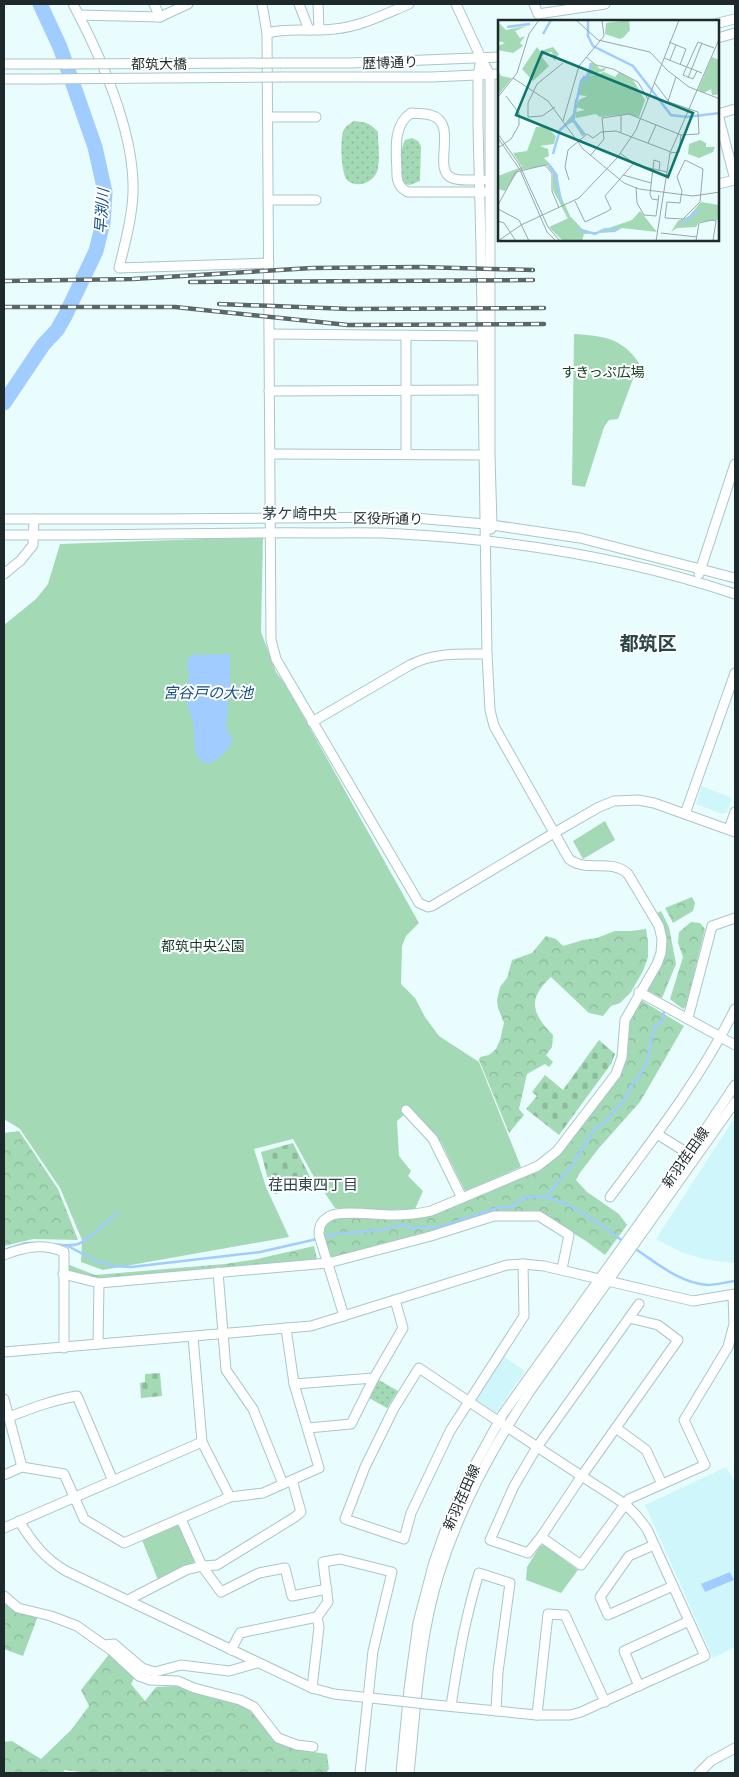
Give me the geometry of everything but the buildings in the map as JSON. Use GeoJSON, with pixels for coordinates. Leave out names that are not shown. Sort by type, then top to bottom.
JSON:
{"type":"FeatureCollection","features":[{"type":"Feature","properties":{"kind":"street"},"geometry":{"type":"LineString","coordinates":[[73,4],[80,16],[112,92],[128,144],[132,165],[133,192],[129,230],[119,268],[269,262]]}},
{"type":"Feature","properties":{"kind":"street"},"geometry":{"type":"LineString","coordinates":[[154,4],[160,17]]}},
{"type":"Feature","properties":{"kind":"street"},"geometry":{"type":"LineString","coordinates":[[80,16],[160,17],[188,4]]}},
{"type":"Feature","properties":{"kind":"street"},"geometry":{"type":"LineString","coordinates":[[262,4],[268,33],[271,640],[276,659],[312,722],[419,903],[424,906],[432,906],[599,807],[614,802],[646,802],[732,830],[735,812]]}},
{"type":"Feature","properties":{"kind":"street"},"geometry":{"type":"LineString","coordinates":[[299,4],[310,30]]}},
{"type":"Feature","properties":{"kind":"street"},"geometry":{"type":"LineString","coordinates":[[318,4],[319,30]]}},
{"type":"Feature","properties":{"kind":"street"},"geometry":{"type":"LineString","coordinates":[[268,33],[281,29],[319,30],[351,26],[409,4]]}},
{"type":"Feature","properties":{"kind":"street"},"geometry":{"type":"LineString","coordinates":[[344,1316],[319,1235],[321,1224],[329,1216],[336,1214],[392,1215],[418,1214],[431,1211],[538,1166],[557,1151],[616,1074],[622,1057],[625,1020],[657,964],[661,953],[662,939],[659,926],[624,869],[576,865],[569,859],[494,726],[490,710],[487,654],[486,541],[489,524],[486,336],[495,75],[481,58],[456,4]]}},
{"type":"Feature","properties":{"kind":"street"},"geometry":{"type":"LineString","coordinates":[[534,4],[538,14],[569,7],[605,4]]}},
{"type":"Feature","properties":{"kind":"street"},"geometry":{"type":"LineString","coordinates":[[719,23],[735,19]]}},
{"type":"Feature","properties":{"kind":"street"},"geometry":{"type":"LineString","coordinates":[[719,38],[735,33]]}},
{"type":"Feature","properties":{"kind":"street","name":"歴博通り"},"geometry":{"type":"LineString","coordinates":[[282,63],[350,63],[498,57]]}},
{"type":"Feature","properties":{"kind":"street"},"geometry":{"type":"LineString","coordinates":[[481,58],[478,76],[478,180],[486,336],[482,390],[487,455]]}},
{"type":"Feature","properties":{"kind":"street","name":"都筑大橋"},"geometry":{"type":"LineString","coordinates":[[4,64],[282,63]]}},
{"type":"Feature","properties":{"kind":"street","name":"歴博通り"},"geometry":{"type":"LineString","coordinates":[[282,77],[495,75]]}},
{"type":"Feature","properties":{"kind":"street","name":"都筑大橋"},"geometry":{"type":"LineString","coordinates":[[4,79],[282,77]]}},
{"type":"Feature","properties":{"kind":"street"},"geometry":{"type":"LineString","coordinates":[[719,114],[735,109]]}},
{"type":"Feature","properties":{"kind":"street"},"geometry":{"type":"LineString","coordinates":[[490,180],[452,178],[448,175],[444,169],[444,129],[440,120],[431,115],[411,113],[402,121],[398,133],[397,176],[398,183],[403,189],[408,192],[490,193]]}},
{"type":"Feature","properties":{"kind":"street"},"geometry":{"type":"LineString","coordinates":[[268,116],[316,117]]}},
{"type":"Feature","properties":{"kind":"street"},"geometry":{"type":"LineString","coordinates":[[719,118],[735,180],[719,184]]}},
{"type":"Feature","properties":{"kind":"street"},"geometry":{"type":"LineString","coordinates":[[269,200],[314,200]]}},
{"type":"Feature","properties":{"kind":"street"},"geometry":{"type":"LineString","coordinates":[[270,334],[486,336]]}},
{"type":"Feature","properties":{"kind":"street"},"geometry":{"type":"LineString","coordinates":[[406,336],[406,454]]}},
{"type":"Feature","properties":{"kind":"street"},"geometry":{"type":"LineString","coordinates":[[269,391],[482,390]]}},
{"type":"Feature","properties":{"kind":"street"},"geometry":{"type":"LineString","coordinates":[[270,454],[487,455]]}},
{"type":"Feature","properties":{"kind":"street"},"geometry":{"type":"LineString","coordinates":[[697,581],[700,568],[732,484],[735,464]]}},
{"type":"Feature","properties":{"kind":"street","name":"区役所通り"},"geometry":{"type":"LineString","coordinates":[[4,519],[403,517],[489,524],[580,538],[735,578]]}},
{"type":"Feature","properties":{"kind":"street"},"geometry":{"type":"LineString","coordinates":[[4,574],[21,560],[33,545],[34,519]]}},
{"type":"Feature","properties":{"kind":"street","name":"区役所通り"},"geometry":{"type":"LineString","coordinates":[[4,535],[270,532],[400,534],[486,541],[580,554],[697,581],[735,594]]}},
{"type":"Feature","properties":{"kind":"street"},"geometry":{"type":"LineString","coordinates":[[312,722],[427,657],[443,654],[487,654]]}},
{"type":"Feature","properties":{"kind":"street"},"geometry":{"type":"LineString","coordinates":[[686,814],[735,673]]}},
{"type":"Feature","properties":{"kind":"street"},"geometry":{"type":"LineString","coordinates":[[688,1018],[712,926],[735,918]]}},
{"type":"Feature","properties":{"kind":"street"},"geometry":{"type":"LineString","coordinates":[[640,992],[735,1045]]}},
{"type":"Feature","properties":{"kind":"street"},"geometry":{"type":"LineString","coordinates":[[610,1197],[657,1134],[721,1037],[735,1009]]}},
{"type":"Feature","properties":{"kind":"street","name":"新羽荏田線"},"geometry":{"type":"LineString","coordinates":[[638,1232],[735,1085]]}},
{"type":"Feature","properties":{"kind":"street","name":"新羽荏田線"},"geometry":{"type":"LineString","coordinates":[[638,1232],[735,1102]]}},
{"type":"Feature","properties":{"kind":"street"},"geometry":{"type":"LineString","coordinates":[[406,1110],[433,1139],[462,1198]]}},
{"type":"Feature","properties":{"kind":"street"},"geometry":{"type":"LineString","coordinates":[[657,1134],[688,1154]]}},
{"type":"Feature","properties":{"kind":"street"},"geometry":{"type":"LineString","coordinates":[[63,1274],[99,1283],[327,1260],[432,1236],[494,1216],[538,1216],[569,1235],[562,1269]]}},
{"type":"Feature","properties":{"kind":"street"},"geometry":{"type":"LineString","coordinates":[[618,1260],[638,1232]]}},
{"type":"Feature","properties":{"kind":"street"},"geometry":{"type":"LineString","coordinates":[[4,1255],[29,1247],[46,1246],[64,1252],[64,1348]]}},
{"type":"Feature","properties":{"kind":"street","name":"新羽荏田線"},"geometry":{"type":"LineString","coordinates":[[401,1773],[409,1689],[417,1633],[432,1569],[449,1520],[466,1481],[502,1425],[599,1279],[618,1260]]}},
{"type":"Feature","properties":{"kind":"street","name":"新羽荏田線"},"geometry":{"type":"LineString","coordinates":[[409,1773],[419,1672],[425,1634],[438,1575],[460,1515],[502,1425],[530,1391],[609,1281],[618,1260]]}},
{"type":"Feature","properties":{"kind":"street"},"geometry":{"type":"LineString","coordinates":[[19,1521],[34,1545],[52,1563],[66,1572],[312,1688],[334,1694],[537,1715],[570,1715],[605,1702],[705,1656],[647,1529],[625,1504],[502,1425],[468,1401],[419,1368],[394,1408],[373,1450],[345,1519],[404,1539],[411,1512],[450,1431],[468,1401],[524,1316],[523,1264]]}},
{"type":"Feature","properties":{"kind":"street"},"geometry":{"type":"LineString","coordinates":[[4,1352],[311,1326],[507,1265],[523,1264],[562,1269],[693,1301],[734,1294],[734,1324],[728,1347],[684,1420],[705,1465],[629,1499],[581,1565],[541,1538]]}},
{"type":"Feature","properties":{"kind":"street"},"geometry":{"type":"LineString","coordinates":[[218,1272],[226,1370],[253,1409],[283,1484]]}},
{"type":"Feature","properties":{"kind":"street"},"geometry":{"type":"LineString","coordinates":[[98,1344],[99,1283]]}},
{"type":"Feature","properties":{"kind":"street"},"geometry":{"type":"LineString","coordinates":[[308,1428],[351,1424],[374,1378],[403,1328],[395,1300]]}},
{"type":"Feature","properties":{"kind":"street"},"geometry":{"type":"LineString","coordinates":[[629,1318],[658,1325],[678,1340],[581,1476],[541,1538],[528,1553],[490,1540],[514,1486],[537,1447],[629,1318],[639,1304]]}},
{"type":"Feature","properties":{"kind":"street"},"geometry":{"type":"LineString","coordinates":[[4,1475],[22,1467],[64,1474],[84,1519],[124,1543],[230,1497],[263,1493],[319,1468],[294,1384],[286,1328]]}},
{"type":"Feature","properties":{"kind":"street"},"geometry":{"type":"LineString","coordinates":[[193,1337],[202,1442],[230,1497]]}},
{"type":"Feature","properties":{"kind":"street"},"geometry":{"type":"LineString","coordinates":[[294,1384],[374,1378]]}},
{"type":"Feature","properties":{"kind":"street"},"geometry":{"type":"LineString","coordinates":[[9,1416],[40,1404],[77,1396],[113,1481]]}},
{"type":"Feature","properties":{"kind":"street"},"geometry":{"type":"LineString","coordinates":[[4,1399],[22,1467]]}},
{"type":"Feature","properties":{"kind":"street"},"geometry":{"type":"LineString","coordinates":[[616,1428],[646,1450],[662,1484]]}},
{"type":"Feature","properties":{"kind":"street"},"geometry":{"type":"LineString","coordinates":[[4,1528],[202,1442]]}},
{"type":"Feature","properties":{"kind":"street"},"geometry":{"type":"LineString","coordinates":[[128,1600],[186,1570],[217,1565],[295,1517],[301,1512],[292,1480]]}},
{"type":"Feature","properties":{"kind":"street"},"geometry":{"type":"LineString","coordinates":[[181,1519],[202,1566],[222,1592],[259,1573],[285,1568],[292,1596],[326,1589]]}},
{"type":"Feature","properties":{"kind":"street"},"geometry":{"type":"LineString","coordinates":[[654,1545],[629,1556],[600,1597],[608,1615],[673,1586]]}},
{"type":"Feature","properties":{"kind":"street"},"geometry":{"type":"LineString","coordinates":[[231,1650],[240,1633],[317,1617],[328,1602],[323,1562],[340,1559],[392,1572],[373,1651],[360,1773]]}},
{"type":"Feature","properties":{"kind":"street"},"geometry":{"type":"LineString","coordinates":[[451,1706],[468,1608],[479,1573],[510,1583],[498,1672],[496,1711]]}},
{"type":"Feature","properties":{"kind":"street"},"geometry":{"type":"LineString","coordinates":[[4,1596],[18,1608],[51,1616],[77,1626],[104,1644],[139,1676],[150,1680],[178,1681],[194,1688],[240,1700],[254,1707],[278,1738],[296,1745],[313,1747]]}},
{"type":"Feature","properties":{"kind":"street"},"geometry":{"type":"LineString","coordinates":[[537,1715],[548,1614],[565,1615],[605,1702]]}},
{"type":"Feature","properties":{"kind":"street"},"geometry":{"type":"LineString","coordinates":[[312,1688],[319,1627],[317,1617]]}},
{"type":"Feature","properties":{"kind":"street"},"geometry":{"type":"LineString","coordinates":[[639,1686],[624,1651],[689,1621]]}},
{"type":"Feature","properties":{"kind":"street"},"geometry":{"type":"LineString","coordinates":[[104,1644],[114,1644],[142,1668],[155,1672],[181,1665],[229,1671],[258,1662]]}},
{"type":"Feature","properties":{"kind":"street"},"geometry":{"type":"LineString","coordinates":[[699,1773],[711,1761],[735,1748]]}},
{"type":"Feature","properties":{"kind":"shaded area"},"geometry":{"type":"Polygon","coordinates":[[[702,786],[732,798],[727,812],[722,814],[696,804],[702,786]]]}},
{"type":"Feature","properties":{"kind":"shaded area"},"geometry":{"type":"Polygon","coordinates":[[[735,1117],[735,1263],[700,1258],[681,1252],[656,1239],[735,1117]]]}},
{"type":"Feature","properties":{"kind":"shaded area"},"geometry":{"type":"Polygon","coordinates":[[[503,1356],[525,1371],[496,1413],[476,1400],[476,1397],[503,1356]]]}},
{"type":"Feature","properties":{"kind":"shaded area"},"geometry":{"type":"Polygon","coordinates":[[[726,1467],[735,1482],[735,1647],[713,1658],[645,1505],[726,1467]]]}},
{"type":"Feature","properties":{"kind":"green space"},"geometry":{"type":"Polygon","coordinates":[[[354,121],[368,124],[378,132],[379,159],[377,173],[371,180],[362,184],[353,183],[346,178],[341,150],[343,132],[354,121]]]}},
{"type":"Feature","properties":{"kind":"green space"},"geometry":{"type":"Polygon","coordinates":[[[412,138],[418,141],[421,146],[420,181],[410,185],[405,184],[403,180],[400,162],[401,150],[405,140],[412,138]]]}},
{"type":"Feature","properties":{"kind":"green space","name":"すきっぷ広場"},"geometry":{"type":"Polygon","coordinates":[[[574,334],[603,337],[618,343],[632,354],[639,363],[618,419],[609,420],[604,427],[585,487],[572,485],[574,334]]]}},
{"type":"Feature","properties":{"kind":"green space","name":"都筑中央公園"},"geometry":{"type":"Polygon","coordinates":[[[263,537],[261,632],[276,672],[287,687],[419,923],[406,936],[402,946],[401,984],[415,998],[425,1017],[439,1036],[479,1062],[521,1167],[465,1191],[441,1142],[411,1109],[397,1121],[399,1156],[411,1171],[408,1176],[423,1191],[415,1209],[335,1208],[314,1177],[293,1139],[254,1149],[266,1187],[289,1237],[103,1270],[81,1262],[82,1240],[60,1188],[20,1129],[4,1119],[4,625],[36,599],[48,584],[60,544],[263,537]]]}},
{"type":"Feature","properties":{"kind":"green space"},"geometry":{"type":"Polygon","coordinates":[[[605,821],[615,840],[583,859],[573,841],[605,821]]]}},
{"type":"Feature","properties":{"kind":"green space"},"geometry":{"type":"Polygon","coordinates":[[[692,897],[695,903],[693,911],[673,923],[665,908],[692,897]]]}},
{"type":"Feature","properties":{"kind":"green space"},"geometry":{"type":"Polygon","coordinates":[[[661,911],[669,927],[676,964],[662,998],[646,990],[662,962],[666,947],[664,929],[657,913],[661,911]]]}},
{"type":"Feature","properties":{"kind":"green space"},"geometry":{"type":"Polygon","coordinates":[[[691,922],[700,923],[705,929],[686,1006],[683,1009],[670,999],[683,957],[678,943],[679,932],[691,922]]]}},
{"type":"Feature","properties":{"kind":"green space"},"geometry":{"type":"Polygon","coordinates":[[[646,929],[648,957],[643,971],[631,992],[620,1003],[611,1006],[603,1016],[589,1013],[551,977],[538,992],[535,1006],[540,1020],[553,1035],[552,1047],[546,1055],[553,1062],[549,1067],[545,1064],[527,1074],[519,1109],[524,1115],[509,1133],[479,1060],[480,1057],[489,1055],[496,1049],[500,1040],[504,1023],[497,1000],[500,987],[507,978],[512,960],[532,953],[546,936],[556,939],[563,946],[597,938],[615,931],[646,929]]]}},
{"type":"Feature","properties":{"kind":"green space"},"geometry":{"type":"Polygon","coordinates":[[[641,1000],[684,1026],[640,1102],[599,1148],[576,1180],[587,1192],[619,1214],[627,1225],[605,1255],[548,1218],[498,1211],[334,1258],[330,1256],[324,1238],[324,1228],[330,1219],[337,1216],[432,1213],[562,1150],[622,1072],[627,1055],[629,1020],[641,1000]]]}},
{"type":"Feature","properties":{"kind":"green space"},"geometry":{"type":"Polygon","coordinates":[[[599,1040],[615,1054],[611,1064],[559,1135],[526,1109],[537,1096],[532,1092],[545,1075],[563,1090],[599,1040]]]}},
{"type":"Feature","properties":{"kind":"green space"},"geometry":{"type":"Polygon","coordinates":[[[19,1131],[58,1189],[78,1240],[33,1239],[4,1246],[4,1133],[19,1131]]]}},
{"type":"Feature","properties":{"kind":"green space"},"geometry":{"type":"Polygon","coordinates":[[[293,1143],[313,1183],[275,1194],[268,1180],[261,1152],[293,1143]]]}},
{"type":"Feature","properties":{"kind":"green space"},"geometry":{"type":"Polygon","coordinates":[[[314,1246],[317,1259],[97,1280],[67,1271],[67,1264],[95,1275],[225,1264],[314,1246]]]}},
{"type":"Feature","properties":{"kind":"green space"},"geometry":{"type":"Polygon","coordinates":[[[160,1373],[162,1396],[141,1398],[140,1383],[145,1382],[145,1374],[160,1373]]]}},
{"type":"Feature","properties":{"kind":"green space"},"geometry":{"type":"Polygon","coordinates":[[[379,1380],[398,1391],[387,1408],[369,1398],[379,1380]]]}},
{"type":"Feature","properties":{"kind":"green space"},"geometry":{"type":"Polygon","coordinates":[[[176,1525],[181,1528],[196,1561],[158,1580],[142,1540],[176,1525]]]}},
{"type":"Feature","properties":{"kind":"green space"},"geometry":{"type":"Polygon","coordinates":[[[544,1545],[578,1570],[561,1593],[526,1580],[527,1567],[540,1546],[544,1545]]]}},
{"type":"Feature","properties":{"kind":"green space"},"geometry":{"type":"Polygon","coordinates":[[[4,1599],[38,1616],[23,1656],[4,1649],[4,1599]]]}},
{"type":"Feature","properties":{"kind":"green space"},"geometry":{"type":"Polygon","coordinates":[[[110,1653],[135,1677],[131,1684],[145,1701],[156,1687],[176,1686],[238,1702],[253,1709],[278,1740],[300,1750],[327,1754],[329,1769],[326,1773],[87,1773],[65,1770],[62,1773],[4,1773],[4,1742],[12,1741],[41,1759],[71,1730],[89,1706],[81,1690],[110,1653]]]}},
{"type":"Feature","properties":{"kind":"water","name":"宮谷戸の大池"},"geometry":{"type":"Polygon","coordinates":[[[230,654],[230,688],[226,727],[233,742],[215,761],[204,763],[196,753],[193,726],[187,700],[188,658],[193,655],[230,654]]]}},
{"type":"Feature","properties":{"kind":"water"},"geometry":{"type":"Polygon","coordinates":[[[730,1572],[734,1580],[705,1592],[701,1584],[730,1572]]]}},
{"type":"Feature","properties":{"kind":"waterway","name":"早渕川"},"geometry":{"type":"LineString","coordinates":[[4,403],[65,316],[96,251],[103,223],[105,192],[95,147],[60,47],[40,4]]}},
{"type":"Feature","properties":{"kind":"waterway"},"geometry":{"type":"LineString","coordinates":[[547,1196],[571,1167],[594,1130],[603,1124],[622,1103],[633,1083],[638,1078],[646,1064],[655,1025],[661,1023],[664,1012]]}},
{"type":"Feature","properties":{"kind":"waterway"},"geometry":{"type":"LineString","coordinates":[[322,1238],[336,1234],[380,1230],[401,1225],[412,1228],[440,1227],[497,1208],[511,1207],[524,1199],[538,1197],[553,1199],[568,1205],[623,1241]]}},
{"type":"Feature","properties":{"kind":"waterway"},"geometry":{"type":"LineString","coordinates":[[50,1244],[75,1245],[83,1242],[117,1213]]}},
{"type":"Feature","properties":{"kind":"waterway"},"geometry":{"type":"LineString","coordinates":[[66,1245],[96,1261],[114,1266],[131,1267],[260,1252],[317,1239]]}},
{"type":"Feature","properties":{"kind":"waterway"},"geometry":{"type":"LineString","coordinates":[[4,1250],[26,1243],[34,1243]]}},
{"type":"Feature","properties":{"kind":"waterway"},"geometry":{"type":"LineString","coordinates":[[634,1248],[669,1271],[687,1280],[708,1285],[735,1281]]}},
{"type":"Feature","properties":{"kind":"railway"},"geometry":{"type":"LineString","coordinates":[[4,281],[133,279],[312,268],[420,267],[533,270]]}},
{"type":"Feature","properties":{"kind":"railway"},"geometry":{"type":"LineString","coordinates":[[190,282],[533,280]]}},
{"type":"Feature","properties":{"kind":"railway"},"geometry":{"type":"LineString","coordinates":[[219,304],[350,309],[544,308]]}},
{"type":"Feature","properties":{"kind":"railway"},"geometry":{"type":"LineString","coordinates":[[4,307],[175,307],[348,325],[544,324]]}},
{"type":"Feature","properties":{"kind":"district","name":"茅ケ崎中央"},"geometry":{"type":"Point","coordinates":[300,513]}},
{"type":"Feature","properties":{"kind":"district","name":"都筑区"},"geometry":{"type":"Point","coordinates":[648,642]}},
{"type":"Feature","properties":{"kind":"district","name":"荏田東四丁目"},"geometry":{"type":"Point","coordinates":[313,1184]}}]}
